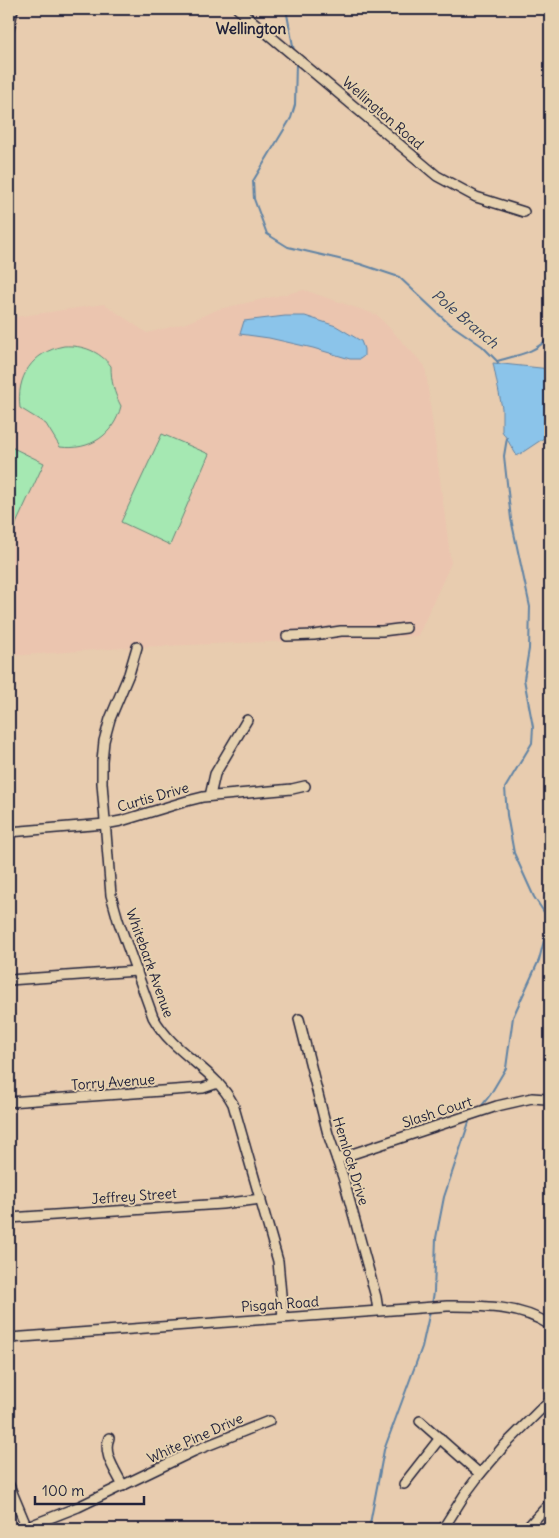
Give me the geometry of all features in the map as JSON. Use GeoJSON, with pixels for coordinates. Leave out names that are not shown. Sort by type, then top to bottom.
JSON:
{"type":"FeatureCollection","features":[{"type":"Feature","properties":{"kind":"street"},"geometry":{"type":"LineString","coordinates":[[9,29],[13,9]]}},
{"type":"Feature","properties":{"kind":"street","name":"Wellington Road"},"geometry":{"type":"LineString","coordinates":[[238,9],[437,176],[476,197],[524,212]]}},
{"type":"Feature","properties":{"kind":"street"},"geometry":{"type":"LineString","coordinates":[[287,636],[314,635],[341,630],[382,631],[406,628]]}},
{"type":"Feature","properties":{"kind":"street","name":"Whitebark Avenue"},"geometry":{"type":"LineString","coordinates":[[137,647],[129,674],[110,719],[104,741],[102,761],[111,895],[159,1028],[178,1048],[224,1089],[233,1104],[278,1261],[283,1317]]}},
{"type":"Feature","properties":{"kind":"street"},"geometry":{"type":"LineString","coordinates":[[210,796],[215,774],[247,720]]}},
{"type":"Feature","properties":{"kind":"street","name":"Curtis Drive"},"geometry":{"type":"LineString","coordinates":[[9,832],[105,824],[210,796],[292,789],[305,786]]}},
{"type":"Feature","properties":{"kind":"street"},"geometry":{"type":"LineString","coordinates":[[9,980],[137,971]]}},
{"type":"Feature","properties":{"kind":"street","name":"Hemlock Drive"},"geometry":{"type":"LineString","coordinates":[[299,1019],[328,1134],[337,1159],[378,1310]]}},
{"type":"Feature","properties":{"kind":"street","name":"Torry Avenue"},"geometry":{"type":"LineString","coordinates":[[9,1102],[203,1088],[218,1083]]}},
{"type":"Feature","properties":{"kind":"street","name":"Slash Court"},"geometry":{"type":"LineString","coordinates":[[337,1159],[496,1106],[532,1098],[546,1099]]}},
{"type":"Feature","properties":{"kind":"street","name":"Jeffrey Street"},"geometry":{"type":"LineString","coordinates":[[9,1218],[261,1200]]}},
{"type":"Feature","properties":{"kind":"street","name":"Pisgah Road"},"geometry":{"type":"LineString","coordinates":[[9,1338],[447,1306],[496,1307],[522,1313],[550,1325]]}},
{"type":"Feature","properties":{"kind":"street"},"geometry":{"type":"LineString","coordinates":[[443,1529],[480,1474],[503,1447],[550,1402]]}},
{"type":"Feature","properties":{"kind":"street","name":"White Pine Drive"},"geometry":{"type":"LineString","coordinates":[[24,1528],[78,1507],[194,1451],[269,1420]]}},
{"type":"Feature","properties":{"kind":"street"},"geometry":{"type":"LineString","coordinates":[[420,1421],[480,1474]]}},
{"type":"Feature","properties":{"kind":"street"},"geometry":{"type":"LineString","coordinates":[[109,1438],[106,1445],[107,1453],[123,1486]]}},
{"type":"Feature","properties":{"kind":"street"},"geometry":{"type":"LineString","coordinates":[[404,1484],[440,1438]]}},
{"type":"Feature","properties":{"kind":"street"},"geometry":{"type":"LineString","coordinates":[[9,1485],[24,1528]]}},
{"type":"Feature","properties":{"kind":"street"},"geometry":{"type":"LineString","coordinates":[[526,1529],[550,1502]]}},
{"type":"Feature","properties":{"kind":"shaded area"},"geometry":{"type":"Polygon","coordinates":[[[304,290],[377,315],[425,366],[451,563],[418,636],[137,647],[9,656],[9,318],[104,304],[147,333],[186,323],[219,309],[304,290]]]}},
{"type":"Feature","properties":{"kind":"green space"},"geometry":{"type":"Polygon","coordinates":[[[64,346],[90,350],[101,356],[111,366],[113,387],[121,406],[118,416],[107,433],[91,443],[71,448],[60,447],[46,424],[20,408],[19,397],[24,376],[35,360],[53,349],[64,346]]]}},
{"type":"Feature","properties":{"kind":"green space"},"geometry":{"type":"Polygon","coordinates":[[[162,434],[209,454],[170,545],[121,522],[162,434]]]}},
{"type":"Feature","properties":{"kind":"green space"},"geometry":{"type":"Polygon","coordinates":[[[9,446],[44,463],[9,539],[9,446]]]}},
{"type":"Feature","properties":{"kind":"water"},"geometry":{"type":"Polygon","coordinates":[[[285,316],[305,316],[336,326],[361,341],[364,356],[360,359],[350,359],[269,338],[240,334],[244,321],[285,316]]]}},
{"type":"Feature","properties":{"kind":"water"},"geometry":{"type":"Polygon","coordinates":[[[493,363],[550,369],[550,434],[517,456],[502,431],[502,408],[493,363]]]}},
{"type":"Feature","properties":{"kind":"waterway","name":"Pole Branch"},"geometry":{"type":"LineString","coordinates":[[286,9],[294,51]]}},
{"type":"Feature","properties":{"kind":"waterway","name":"Pole Branch"},"geometry":{"type":"LineString","coordinates":[[296,63],[295,105],[291,118],[253,181],[254,199],[267,234],[288,247],[360,264],[399,277],[447,322],[482,346],[499,364]]}},
{"type":"Feature","properties":{"kind":"waterway"},"geometry":{"type":"LineString","coordinates":[[497,361],[532,350],[545,342],[550,336]]}},
{"type":"Feature","properties":{"kind":"waterway","name":"Pole Branch"},"geometry":{"type":"LineString","coordinates":[[507,438],[504,456],[511,519],[530,607],[529,649],[524,679],[533,727],[532,743],[505,788],[507,815],[514,853],[534,897],[550,921]]}},
{"type":"Feature","properties":{"kind":"waterway"},"geometry":{"type":"LineString","coordinates":[[480,1108],[506,1068],[513,1017],[539,960],[549,921]]}},
{"type":"Feature","properties":{"kind":"waterway"},"geometry":{"type":"LineString","coordinates":[[432,1304],[436,1238],[444,1197],[470,1119]]}},
{"type":"Feature","properties":{"kind":"waterway"},"geometry":{"type":"LineString","coordinates":[[369,1529],[384,1450],[422,1347],[430,1311]]}},
{"type":"Feature","properties":{"kind":"district","name":"Wellington"},"geometry":{"type":"Point","coordinates":[251,29]}}]}
